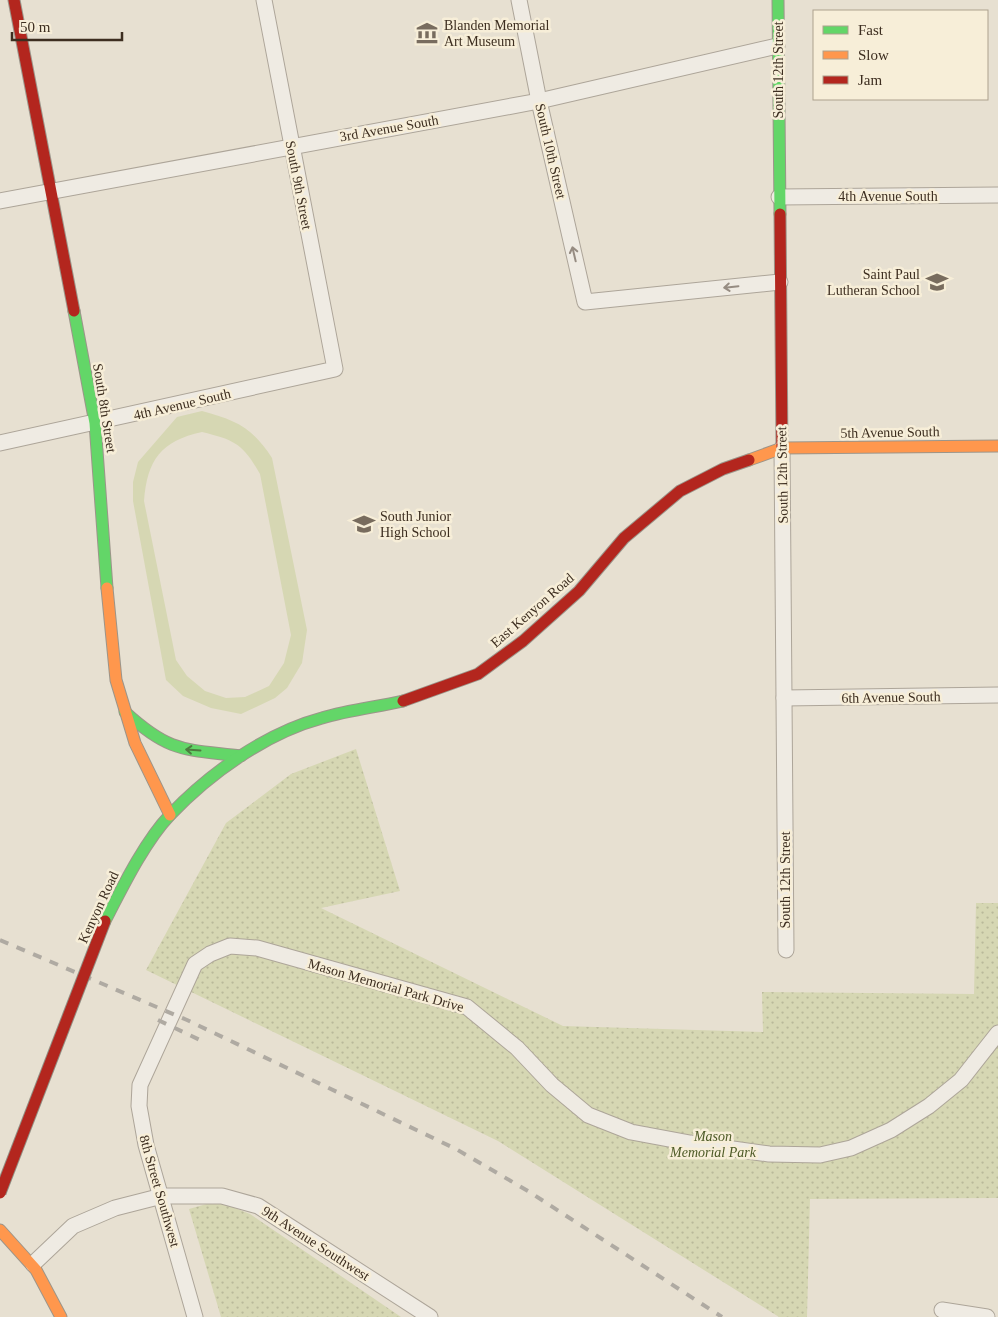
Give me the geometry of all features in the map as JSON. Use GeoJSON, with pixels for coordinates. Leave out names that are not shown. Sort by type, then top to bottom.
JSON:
{"type":"FeatureCollection","features":[{"type":"Feature","properties":{"kind":"main road","name":"South 8th Street"},"geometry":{"type":"LineString","coordinates":[[14,0],[95,423],[110,632],[116,680],[135,743],[170,815]]}},
{"type":"Feature","properties":{"kind":"main road","name":"South 12th Street"},"geometry":{"type":"LineString","coordinates":[[778,0],[782,448]]}},
{"type":"Feature","properties":{"kind":"main road","name":"5th Avenue South"},"geometry":{"type":"LineString","coordinates":[[782,448],[998,446]]}},
{"type":"Feature","properties":{"kind":"main road","name":"East Kenyon Road"},"geometry":{"type":"LineString","coordinates":[[326,718],[403,701],[478,674],[523,641],[579,591],[624,538],[680,491],[723,470],[782,448]]}},
{"type":"Feature","properties":{"kind":"main road"},"geometry":{"type":"LineString","coordinates":[[125,712],[145,730],[169,745],[182,749],[241,756]]}},
{"type":"Feature","properties":{"kind":"main road","name":"Kenyon Road"},"geometry":{"type":"LineString","coordinates":[[0,1193],[105,921],[127,878],[170,815],[219,772],[261,742],[326,718]]}},
{"type":"Feature","properties":{"kind":"main road"},"geometry":{"type":"LineString","coordinates":[[0,1230],[33,1264],[52,1295],[61,1317]]}},
{"type":"Feature","properties":{"kind":"street","name":"South 9th Street"},"geometry":{"type":"LineString","coordinates":[[264,0],[335,369]]}},
{"type":"Feature","properties":{"kind":"street","name":"South 10th Street"},"geometry":{"type":"LineString","coordinates":[[520,0],[539,101],[585,302],[780,282]]}},
{"type":"Feature","properties":{"kind":"street","name":"3rd Avenue South"},"geometry":{"type":"LineString","coordinates":[[0,201],[539,101],[777,46]]}},
{"type":"Feature","properties":{"kind":"street","name":"4th Avenue South"},"geometry":{"type":"LineString","coordinates":[[779,197],[998,195]]}},
{"type":"Feature","properties":{"kind":"street","name":"4th Avenue South"},"geometry":{"type":"LineString","coordinates":[[0,443],[335,369]]}},
{"type":"Feature","properties":{"kind":"street","name":"South 12th Street"},"geometry":{"type":"LineString","coordinates":[[782,448],[786,950]]}},
{"type":"Feature","properties":{"kind":"street","name":"6th Avenue South"},"geometry":{"type":"LineString","coordinates":[[784,698],[998,695]]}},
{"type":"Feature","properties":{"kind":"street","name":"Mason Memorial Park Drive"},"geometry":{"type":"LineString","coordinates":[[148,1064],[196,964],[210,954],[230,946],[256,948],[467,1007],[518,1048],[552,1085],[588,1115],[631,1132],[690,1144],[769,1154],[820,1155],[851,1148],[891,1130],[929,1106],[961,1080],[998,1033]]}},
{"type":"Feature","properties":{"kind":"street","name":"8th Street Southwest"},"geometry":{"type":"LineString","coordinates":[[148,1064],[140,1085],[139,1106],[146,1145],[195,1317]]}},
{"type":"Feature","properties":{"kind":"street","name":"9th Avenue Southwest"},"geometry":{"type":"LineString","coordinates":[[33,1264],[73,1226],[115,1208],[162,1196],[222,1196],[258,1206],[430,1317]]}},
{"type":"Feature","properties":{"kind":"street"},"geometry":{"type":"LineString","coordinates":[[942,1310],[987,1317]]}},
{"type":"Feature","properties":{"kind":"green space"},"geometry":{"type":"Polygon","coordinates":[[[202,411],[225,418],[250,432],[258,439],[272,458],[307,630],[302,663],[287,688],[275,698],[241,714],[211,708],[183,696],[166,680],[133,501],[133,482],[138,462],[177,417],[202,411]],[[202,432],[176,441],[159,454],[149,474],[144,501],[176,660],[187,676],[205,691],[226,698],[245,697],[269,686],[284,663],[291,635],[260,474],[248,456],[237,445],[223,438],[202,432]]]}},
{"type":"Feature","properties":{"kind":"green space","name":"Mason Memorial Park"},"geometry":{"type":"Polygon","coordinates":[[[356,749],[400,891],[321,908],[563,1026],[763,1032],[762,992],[974,994],[976,903],[998,903],[998,1198],[810,1199],[807,1317],[779,1317],[498,1141],[146,970],[226,823],[291,774],[356,749]]]}},
{"type":"Feature","properties":{"kind":"green space"},"geometry":{"type":"Polygon","coordinates":[[[217,1201],[250,1214],[401,1317],[221,1317],[189,1209],[217,1201]]]}},
{"type":"Feature","properties":{"kind":"railway"},"geometry":{"type":"LineString","coordinates":[[0,940],[187,1020],[456,1149],[528,1191],[722,1317]]}},
{"type":"Feature","properties":{"kind":"railway"},"geometry":{"type":"LineString","coordinates":[[158,1020],[202,1041]]}},
{"type":"Feature","properties":{"kind":"traffic: fast"},"geometry":{"type":"LineString","coordinates":[[778,0],[780,214]]}},
{"type":"Feature","properties":{"kind":"traffic: fast"},"geometry":{"type":"LineString","coordinates":[[74,311],[95,423],[107,588]]}},
{"type":"Feature","properties":{"kind":"traffic: fast"},"geometry":{"type":"LineString","coordinates":[[105,921],[134,865],[161,826],[186,799],[221,770],[260,744],[301,725],[342,713],[403,701]]}},
{"type":"Feature","properties":{"kind":"traffic: fast"},"geometry":{"type":"LineString","coordinates":[[125,712],[154,735],[178,747],[241,756]]}},
{"type":"Feature","properties":{"kind":"traffic: slow"},"geometry":{"type":"LineString","coordinates":[[749,460],[782,448],[998,446]]}},
{"type":"Feature","properties":{"kind":"traffic: slow"},"geometry":{"type":"LineString","coordinates":[[107,588],[116,680],[135,743],[170,815]]}},
{"type":"Feature","properties":{"kind":"traffic: slow"},"geometry":{"type":"LineString","coordinates":[[0,1230],[36,1270],[61,1317]]}},
{"type":"Feature","properties":{"kind":"traffic: jam"},"geometry":{"type":"LineString","coordinates":[[14,0],[74,311]]}},
{"type":"Feature","properties":{"kind":"traffic: jam"},"geometry":{"type":"LineString","coordinates":[[780,214],[782,448]]}},
{"type":"Feature","properties":{"kind":"traffic: jam"},"geometry":{"type":"LineString","coordinates":[[403,701],[478,674],[523,641],[579,591],[624,538],[680,491],[723,469],[749,460]]}},
{"type":"Feature","properties":{"kind":"traffic: jam"},"geometry":{"type":"LineString","coordinates":[[0,1193],[105,921]]}},
{"type":"Feature","properties":{"kind":"place","name":"Blanden Memorial Art Museum"},"geometry":{"type":"Point","coordinates":[427,33]}},
{"type":"Feature","properties":{"kind":"place","name":"Saint Paul Lutheran School"},"geometry":{"type":"Point","coordinates":[937,282]}},
{"type":"Feature","properties":{"kind":"place","name":"South Junior High School"},"geometry":{"type":"Point","coordinates":[364,524]}}]}
